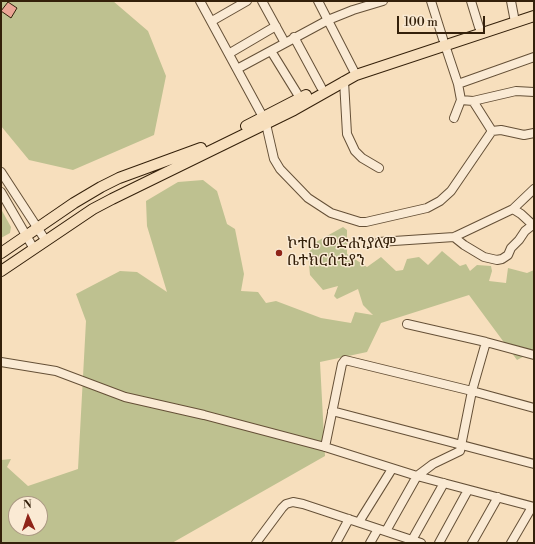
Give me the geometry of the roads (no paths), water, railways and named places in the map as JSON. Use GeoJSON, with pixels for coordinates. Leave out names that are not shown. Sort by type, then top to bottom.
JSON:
{"type":"FeatureCollection","features":[{"type":"Feature","properties":{"kind":"main road"},"geometry":{"type":"LineString","coordinates":[[264,120],[300,98],[378,60],[444,42],[515,18],[534,9]]}},
{"type":"Feature","properties":{"kind":"main road"},"geometry":{"type":"LineString","coordinates":[[444,42],[479,27],[515,18],[534,16]]}},
{"type":"Feature","properties":{"kind":"main road"},"geometry":{"type":"LineString","coordinates":[[1,271],[93,209],[202,151],[344,81],[355,72]]}},
{"type":"Feature","properties":{"kind":"main road"},"geometry":{"type":"LineString","coordinates":[[1,253],[101,187],[119,178],[202,151]]}},
{"type":"Feature","properties":{"kind":"street"},"geometry":{"type":"LineString","coordinates":[[200,1],[230,53],[264,120],[274,159],[280,169],[308,198],[331,213],[360,222],[366,222],[427,208],[440,201],[451,191],[492,131],[501,130],[524,135],[534,134]]}},
{"type":"Feature","properties":{"kind":"street"},"geometry":{"type":"LineString","coordinates":[[212,21],[247,1]]}},
{"type":"Feature","properties":{"kind":"street"},"geometry":{"type":"LineString","coordinates":[[262,1],[285,43]]}},
{"type":"Feature","properties":{"kind":"street"},"geometry":{"type":"LineString","coordinates":[[318,1],[355,72]]}},
{"type":"Feature","properties":{"kind":"street"},"geometry":{"type":"LineString","coordinates":[[238,69],[294,37],[328,20],[371,3],[383,1]]}},
{"type":"Feature","properties":{"kind":"street"},"geometry":{"type":"LineString","coordinates":[[431,1],[458,84],[461,100],[454,118]]}},
{"type":"Feature","properties":{"kind":"street"},"geometry":{"type":"LineString","coordinates":[[471,1],[479,27]]}},
{"type":"Feature","properties":{"kind":"street"},"geometry":{"type":"LineString","coordinates":[[511,1],[515,18]]}},
{"type":"Feature","properties":{"kind":"street"},"geometry":{"type":"LineString","coordinates":[[230,53],[276,26]]}},
{"type":"Feature","properties":{"kind":"street"},"geometry":{"type":"LineString","coordinates":[[294,37],[321,87]]}},
{"type":"Feature","properties":{"kind":"street"},"geometry":{"type":"LineString","coordinates":[[270,51],[300,98]]}},
{"type":"Feature","properties":{"kind":"street"},"geometry":{"type":"LineString","coordinates":[[458,84],[534,57]]}},
{"type":"Feature","properties":{"kind":"street"},"geometry":{"type":"LineString","coordinates":[[344,81],[347,134],[355,151],[362,158],[379,168]]}},
{"type":"Feature","properties":{"kind":"street"},"geometry":{"type":"LineString","coordinates":[[461,100],[473,101],[516,91],[534,92]]}},
{"type":"Feature","properties":{"kind":"street"},"geometry":{"type":"LineString","coordinates":[[473,101],[492,131]]}},
{"type":"Feature","properties":{"kind":"street"},"geometry":{"type":"LineString","coordinates":[[1,172],[46,241]]}},
{"type":"Feature","properties":{"kind":"street"},"geometry":{"type":"LineString","coordinates":[[379,242],[454,237],[513,209],[534,189]]}},
{"type":"Feature","properties":{"kind":"street"},"geometry":{"type":"LineString","coordinates":[[1,192],[34,249]]}},
{"type":"Feature","properties":{"kind":"street"},"geometry":{"type":"LineString","coordinates":[[454,237],[464,246],[484,257],[497,260],[502,259],[508,255],[511,248],[519,240],[524,231],[533,224],[513,209]]}},
{"type":"Feature","properties":{"kind":"street"},"geometry":{"type":"LineString","coordinates":[[407,324],[486,342],[534,355]]}},
{"type":"Feature","properties":{"kind":"street"},"geometry":{"type":"LineString","coordinates":[[370,543],[382,530],[418,476],[433,464],[460,451],[472,391],[486,342]]}},
{"type":"Feature","properties":{"kind":"street"},"geometry":{"type":"LineString","coordinates":[[325,447],[342,364],[345,360],[472,391],[534,408]]}},
{"type":"Feature","properties":{"kind":"street"},"geometry":{"type":"LineString","coordinates":[[1,362],[56,371],[125,397],[204,415],[325,447],[392,469],[533,507],[511,543]]}},
{"type":"Feature","properties":{"kind":"street"},"geometry":{"type":"LineString","coordinates":[[332,410],[534,464]]}},
{"type":"Feature","properties":{"kind":"street"},"geometry":{"type":"LineString","coordinates":[[359,522],[392,469]]}},
{"type":"Feature","properties":{"kind":"street"},"geometry":{"type":"LineString","coordinates":[[406,540],[444,483]]}},
{"type":"Feature","properties":{"kind":"street"},"geometry":{"type":"LineString","coordinates":[[439,543],[468,490]]}},
{"type":"Feature","properties":{"kind":"street"},"geometry":{"type":"LineString","coordinates":[[472,543],[498,497]]}},
{"type":"Feature","properties":{"kind":"street"},"geometry":{"type":"LineString","coordinates":[[256,543],[282,508],[286,504],[293,502],[359,522],[406,540],[421,543]]}},
{"type":"Feature","properties":{"kind":"street"},"geometry":{"type":"LineString","coordinates":[[336,543],[349,519]]}},
{"type":"Feature","properties":{"kind":"place","name":"ኮተቤ መድሐንያለም ቤተክርስቲያን"},"geometry":{"type":"Point","coordinates":[279,253]}}]}
